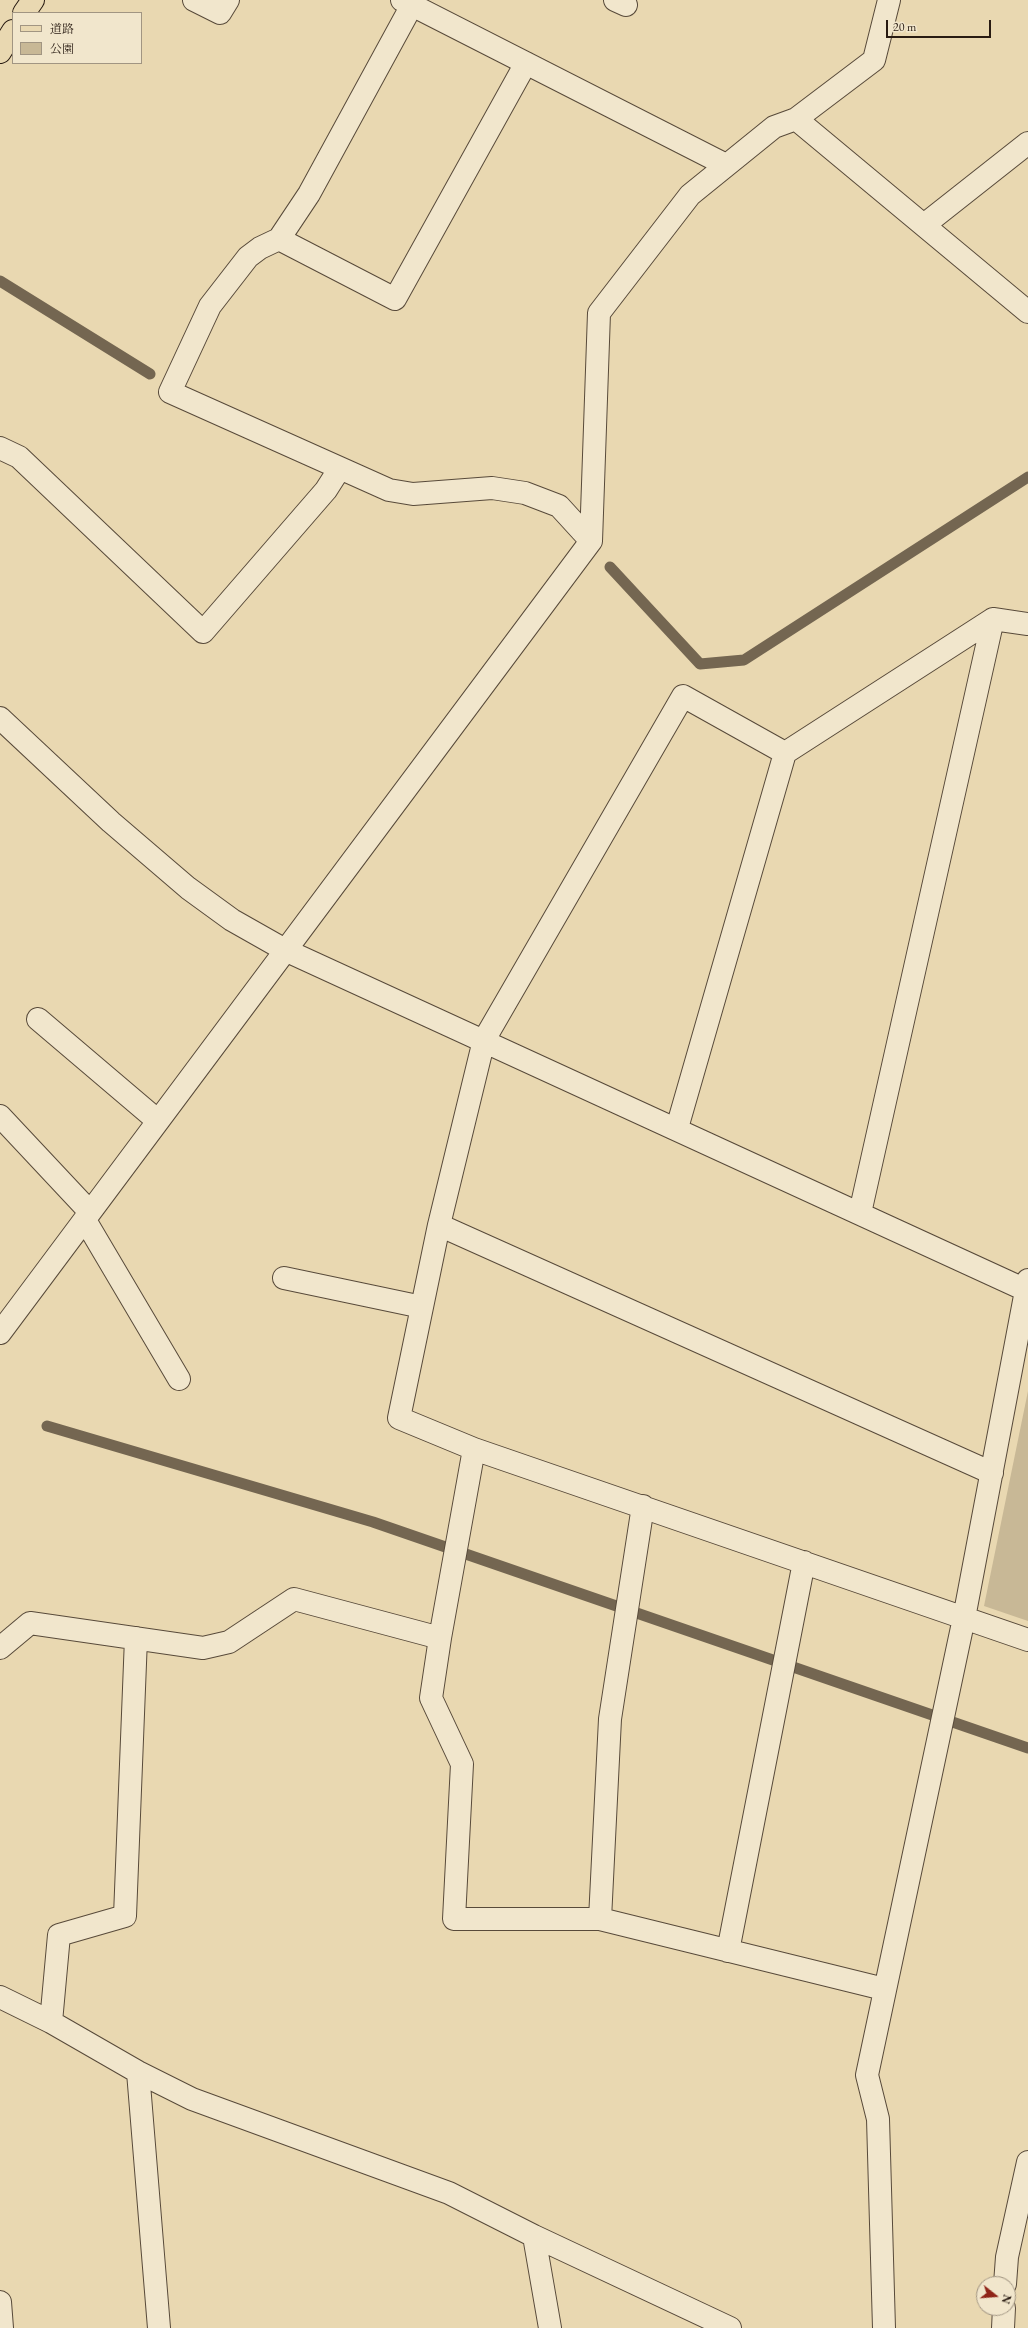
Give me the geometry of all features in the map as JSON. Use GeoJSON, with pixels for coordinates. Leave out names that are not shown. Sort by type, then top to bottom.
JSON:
{"type":"FeatureCollection","features":[{"type":"Feature","properties":{"kind":"main road"},"geometry":{"type":"LineString","coordinates":[[25,12],[33,0]]}},
{"type":"Feature","properties":{"kind":"main road"},"geometry":{"type":"LineString","coordinates":[[0,52],[12,33]]}},
{"type":"Feature","properties":{"kind":"street"},"geometry":{"type":"LineString","coordinates":[[194,0],[220,13],[228,0]]}},
{"type":"Feature","properties":{"kind":"street"},"geometry":{"type":"LineString","coordinates":[[0,1333],[591,541],[598,314],[690,195],[774,127],[796,119],[874,60],[889,0]]}},
{"type":"Feature","properties":{"kind":"street"},"geometry":{"type":"LineString","coordinates":[[591,541],[559,506],[525,493],[492,488],[413,494],[389,490],[170,392],[210,306],[248,257],[260,248],[279,240],[310,194],[407,3],[726,165]]}},
{"type":"Feature","properties":{"kind":"street"},"geometry":{"type":"LineString","coordinates":[[279,240],[395,299],[526,63]]}},
{"type":"Feature","properties":{"kind":"street"},"geometry":{"type":"LineString","coordinates":[[796,119],[1028,312]]}},
{"type":"Feature","properties":{"kind":"street"},"geometry":{"type":"LineString","coordinates":[[924,225],[1028,143]]}},
{"type":"Feature","properties":{"kind":"street"},"geometry":{"type":"LineString","coordinates":[[0,448],[18,457],[203,632],[326,490],[340,468]]}},
{"type":"Feature","properties":{"kind":"street"},"geometry":{"type":"LineString","coordinates":[[860,1213],[993,619]]}},
{"type":"Feature","properties":{"kind":"street"},"geometry":{"type":"LineString","coordinates":[[677,1128],[785,753],[993,619],[1028,624]]}},
{"type":"Feature","properties":{"kind":"street"},"geometry":{"type":"LineString","coordinates":[[785,753],[683,696],[484,1040],[439,1225],[399,1418],[474,1449],[1028,1640]]}},
{"type":"Feature","properties":{"kind":"street"},"geometry":{"type":"LineString","coordinates":[[0,718],[111,822],[188,888],[232,920],[286,950],[860,1213],[1027,1286],[964,1618],[884,1989],[867,2075],[878,2119],[884,2328]]}},
{"type":"Feature","properties":{"kind":"street"},"geometry":{"type":"LineString","coordinates":[[38,1019],[158,1121]]}},
{"type":"Feature","properties":{"kind":"street"},"geometry":{"type":"LineString","coordinates":[[0,1116],[87,1216],[179,1379]]}},
{"type":"Feature","properties":{"kind":"street"},"geometry":{"type":"LineString","coordinates":[[439,1225],[992,1473]]}},
{"type":"Feature","properties":{"kind":"street"},"geometry":{"type":"LineString","coordinates":[[284,1278],[422,1307]]}},
{"type":"Feature","properties":{"kind":"street"},"geometry":{"type":"LineString","coordinates":[[474,1449],[440,1638],[431,1698],[462,1764],[454,1919],[600,1919],[884,1989]]}},
{"type":"Feature","properties":{"kind":"street"},"geometry":{"type":"LineString","coordinates":[[600,1919],[610,1719],[643,1506]]}},
{"type":"Feature","properties":{"kind":"street"},"geometry":{"type":"LineString","coordinates":[[728,1951],[804,1562]]}},
{"type":"Feature","properties":{"kind":"street"},"geometry":{"type":"LineString","coordinates":[[0,1648],[30,1623],[203,1648],[229,1642],[294,1599],[440,1638]]}},
{"type":"Feature","properties":{"kind":"street"},"geometry":{"type":"LineString","coordinates":[[51,2022],[59,1935],[125,1916],[136,1638]]}},
{"type":"Feature","properties":{"kind":"street"},"geometry":{"type":"LineString","coordinates":[[0,1997],[51,2022],[138,2072],[192,2099],[449,2193],[534,2236],[730,2328]]}},
{"type":"Feature","properties":{"kind":"street"},"geometry":{"type":"LineString","coordinates":[[138,2072],[159,2328]]}},
{"type":"Feature","properties":{"kind":"street"},"geometry":{"type":"LineString","coordinates":[[1006,2276],[1007,2257],[1028,2162]]}},
{"type":"Feature","properties":{"kind":"street"},"geometry":{"type":"LineString","coordinates":[[534,2236],[550,2328]]}},
{"type":"Feature","properties":{"kind":"street"},"geometry":{"type":"LineString","coordinates":[[0,2302],[2,2328]]}},
{"type":"Feature","properties":{"kind":"street"},"geometry":{"type":"LineString","coordinates":[[1003,2328],[1004,2316]]}},
{"type":"Feature","properties":{"kind":"green space"},"geometry":{"type":"Polygon","coordinates":[[[1028,1391],[1028,1621],[984,1606],[1028,1391]]]}},
{"type":"Feature","properties":{"kind":"waterway"},"geometry":{"type":"LineString","coordinates":[[0,281],[150,374]]}},
{"type":"Feature","properties":{"kind":"waterway"},"geometry":{"type":"LineString","coordinates":[[610,567],[700,664],[744,660],[1028,477]]}},
{"type":"Feature","properties":{"kind":"waterway"},"geometry":{"type":"LineString","coordinates":[[47,1426],[373,1522],[1028,1748]]}}]}
